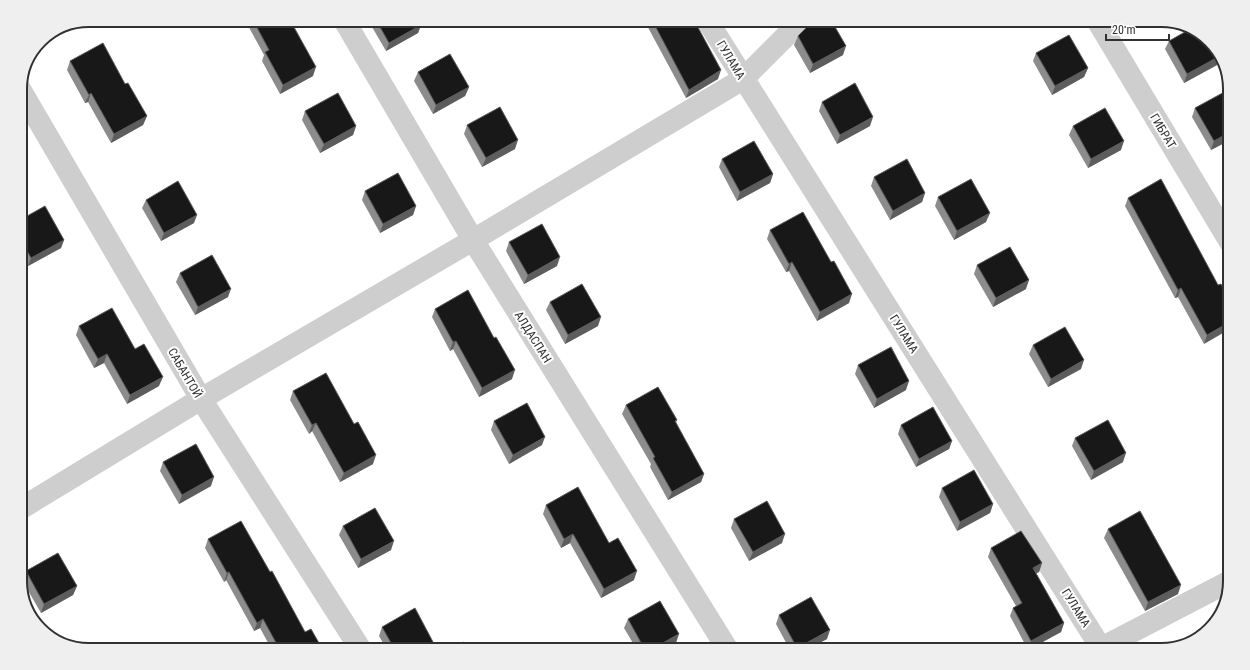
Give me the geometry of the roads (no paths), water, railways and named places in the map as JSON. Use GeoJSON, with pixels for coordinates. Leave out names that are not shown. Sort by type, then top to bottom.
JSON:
{"type":"FeatureCollection","features":[{"type":"Feature","properties":{"kind":"street","name":"АЛДАСПАН"},"geometry":{"type":"LineString","coordinates":[[348,27],[473,240],[724,643]]}},
{"type":"Feature","properties":{"kind":"street","name":"ГУЛАМА"},"geometry":{"type":"LineString","coordinates":[[711,27],[1097,643]]}},
{"type":"Feature","properties":{"kind":"street"},"geometry":{"type":"LineString","coordinates":[[27,505],[201,399],[473,240],[743,79],[795,27]]}},
{"type":"Feature","properties":{"kind":"street","name":"ГИБРАТ"},"geometry":{"type":"LineString","coordinates":[[1101,27],[1223,230]]}},
{"type":"Feature","properties":{"kind":"street","name":"САБАНТОЙ"},"geometry":{"type":"LineString","coordinates":[[27,101],[201,399],[357,643]]}},
{"type":"Feature","properties":{"kind":"street"},"geometry":{"type":"LineString","coordinates":[[1112,643],[1223,585]]}}]}
